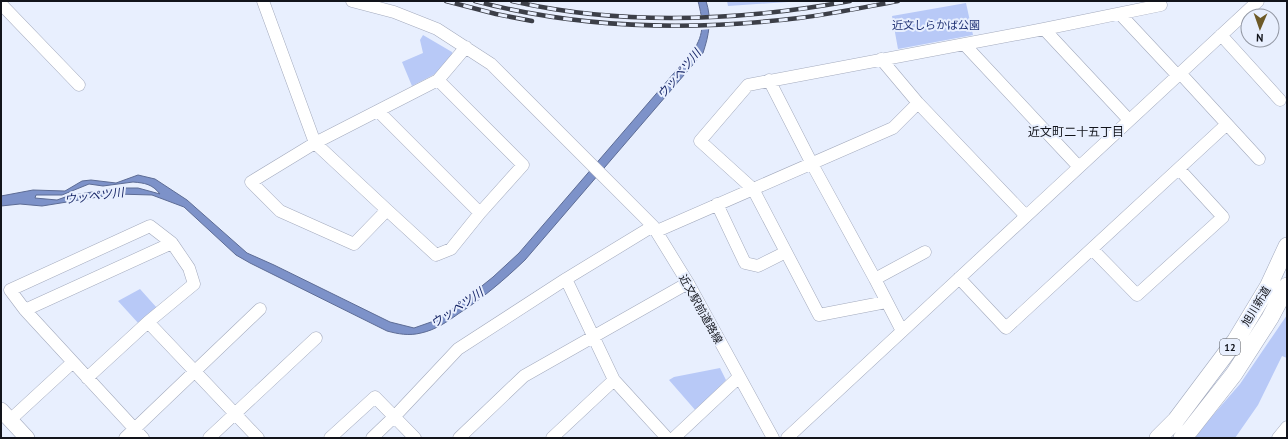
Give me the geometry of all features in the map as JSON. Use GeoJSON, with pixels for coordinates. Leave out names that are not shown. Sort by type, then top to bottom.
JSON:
{"type":"FeatureCollection","features":[{"type":"Feature","properties":{"kind":"highway","name":"旭川新道"},"geometry":{"type":"LineString","coordinates":[[1158,438],[1176,420],[1236,340],[1268,287],[1287,246]]}},
{"type":"Feature","properties":{"kind":"highway","name":"旭川新道"},"geometry":{"type":"LineString","coordinates":[[1182,438],[1234,374],[1270,318],[1287,286]]}},
{"type":"Feature","properties":{"kind":"main road"},"geometry":{"type":"LineString","coordinates":[[6,415],[27,438]]}},
{"type":"Feature","properties":{"kind":"street"},"geometry":{"type":"LineString","coordinates":[[262,1],[315,143],[436,255],[451,248],[522,165],[438,80]]}},
{"type":"Feature","properties":{"kind":"street"},"geometry":{"type":"LineString","coordinates":[[352,1],[394,12],[436,29],[466,47],[438,80],[315,143],[251,182],[280,211],[354,244],[387,210]]}},
{"type":"Feature","properties":{"kind":"street"},"geometry":{"type":"LineString","coordinates":[[787,438],[1258,1]]}},
{"type":"Feature","properties":{"kind":"street"},"geometry":{"type":"LineString","coordinates":[[1,4],[79,85]]}},
{"type":"Feature","properties":{"kind":"street"},"geometry":{"type":"LineString","coordinates":[[886,302],[819,315],[753,189],[700,141],[748,85],[1044,29],[1161,5]]}},
{"type":"Feature","properties":{"kind":"street"},"geometry":{"type":"LineString","coordinates":[[1120,14],[1259,159]]}},
{"type":"Feature","properties":{"kind":"street"},"geometry":{"type":"LineString","coordinates":[[1044,29],[1129,120]]}},
{"type":"Feature","properties":{"kind":"street"},"geometry":{"type":"LineString","coordinates":[[1221,35],[1280,100]]}},
{"type":"Feature","properties":{"kind":"street"},"geometry":{"type":"LineString","coordinates":[[964,44],[1079,167]]}},
{"type":"Feature","properties":{"kind":"street","name":"近文駅前道路線"},"geometry":{"type":"LineString","coordinates":[[466,47],[491,64],[617,189],[655,229],[688,283],[773,438]]}},
{"type":"Feature","properties":{"kind":"street"},"geometry":{"type":"LineString","coordinates":[[881,59],[918,103],[1026,216]]}},
{"type":"Feature","properties":{"kind":"street"},"geometry":{"type":"LineString","coordinates":[[770,80],[812,164],[875,278],[902,331]]}},
{"type":"Feature","properties":{"kind":"street"},"geometry":{"type":"LineString","coordinates":[[372,438],[458,349],[566,279],[655,229],[812,164],[893,128],[918,103]]}},
{"type":"Feature","properties":{"kind":"street"},"geometry":{"type":"LineString","coordinates":[[378,111],[480,213]]}},
{"type":"Feature","properties":{"kind":"street"},"geometry":{"type":"LineString","coordinates":[[960,278],[1006,328],[1227,124]]}},
{"type":"Feature","properties":{"kind":"street"},"geometry":{"type":"LineString","coordinates":[[1092,249],[1137,295],[1223,217],[1179,169]]}},
{"type":"Feature","properties":{"kind":"street"},"geometry":{"type":"LineString","coordinates":[[717,204],[746,263],[758,266],[786,252]]}},
{"type":"Feature","properties":{"kind":"street"},"geometry":{"type":"LineString","coordinates":[[87,378],[148,322],[194,284],[189,268],[172,243],[150,226],[10,290],[25,310],[73,362],[87,378],[134,429],[143,438]]}},
{"type":"Feature","properties":{"kind":"street"},"geometry":{"type":"LineString","coordinates":[[25,310],[172,243]]}},
{"type":"Feature","properties":{"kind":"street"},"geometry":{"type":"LineString","coordinates":[[875,278],[925,252]]}},
{"type":"Feature","properties":{"kind":"street"},"geometry":{"type":"LineString","coordinates":[[566,279],[614,380],[667,438]]}},
{"type":"Feature","properties":{"kind":"street"},"geometry":{"type":"LineString","coordinates":[[459,438],[524,376],[688,283]]}},
{"type":"Feature","properties":{"kind":"street"},"geometry":{"type":"LineString","coordinates":[[125,438],[260,309]]}},
{"type":"Feature","properties":{"kind":"street"},"geometry":{"type":"LineString","coordinates":[[148,322],[258,438]]}},
{"type":"Feature","properties":{"kind":"street"},"geometry":{"type":"LineString","coordinates":[[209,438],[316,338]]}},
{"type":"Feature","properties":{"kind":"street"},"geometry":{"type":"LineString","coordinates":[[6,415],[73,362]]}},
{"type":"Feature","properties":{"kind":"street"},"geometry":{"type":"LineString","coordinates":[[674,438],[739,377]]}},
{"type":"Feature","properties":{"kind":"street"},"geometry":{"type":"LineString","coordinates":[[552,438],[614,380]]}},
{"type":"Feature","properties":{"kind":"street"},"geometry":{"type":"LineString","coordinates":[[330,438],[375,397],[415,438]]}},
{"type":"Feature","properties":{"kind":"street"},"geometry":{"type":"LineString","coordinates":[[1278,438],[1287,427]]}},
{"type":"Feature","properties":{"kind":"green space"},"geometry":{"type":"Polygon","coordinates":[[[727,1],[803,1],[728,6],[727,1]]]}},
{"type":"Feature","properties":{"kind":"green space","name":"近文しらかば公園"},"geometry":{"type":"Polygon","coordinates":[[[966,3],[973,35],[898,49],[892,16],[966,3]]]}},
{"type":"Feature","properties":{"kind":"green space"},"geometry":{"type":"Polygon","coordinates":[[[423,35],[452,52],[453,55],[435,74],[412,86],[402,62],[423,53],[420,40],[423,35]]]}},
{"type":"Feature","properties":{"kind":"green space"},"geometry":{"type":"Polygon","coordinates":[[[140,289],[157,308],[139,324],[118,301],[140,289]]]}},
{"type":"Feature","properties":{"kind":"green space"},"geometry":{"type":"Polygon","coordinates":[[[1287,315],[1287,358],[1282,356],[1258,405],[1235,438],[1193,438],[1240,384],[1287,315]]]}},
{"type":"Feature","properties":{"kind":"green space"},"geometry":{"type":"Polygon","coordinates":[[[720,368],[726,380],[696,411],[669,380],[674,377],[720,368]]]}},
{"type":"Feature","properties":{"kind":"water","name":"ウッペツ川"},"geometry":{"type":"Polygon","coordinates":[[[698,1],[706,1],[709,14],[709,27],[703,53],[525,260],[476,302],[445,323],[426,332],[417,334],[399,334],[387,331],[250,263],[236,255],[184,207],[152,195],[117,194],[42,206],[20,204],[1,206],[1,196],[33,190],[65,191],[82,181],[91,180],[116,183],[138,175],[155,179],[187,200],[247,253],[390,322],[414,328],[434,321],[457,306],[493,277],[519,253],[693,51],[700,38],[702,27],[698,1]],[[133,182],[103,186],[89,184],[62,195],[36,195],[35,198],[57,200],[68,196],[116,188],[138,188],[160,194],[151,186],[133,182]]]}},
{"type":"Feature","properties":{"kind":"pier"},"geometry":{"type":"Polygon","coordinates":[[[699,15],[711,15],[711,29],[700,30],[699,15]]]}},
{"type":"Feature","properties":{"kind":"railway"},"geometry":{"type":"LineString","coordinates":[[446,1],[496,14],[532,21]]}},
{"type":"Feature","properties":{"kind":"railway"},"geometry":{"type":"LineString","coordinates":[[475,1],[555,17],[636,25],[677,26],[718,25],[799,18],[898,1]]}},
{"type":"Feature","properties":{"kind":"railway"},"geometry":{"type":"LineString","coordinates":[[512,1],[554,9],[596,14],[681,18],[766,13],[850,1]]}},
{"type":"Feature","properties":{"kind":"district","name":"近文町二十五丁目"},"geometry":{"type":"Point","coordinates":[1076,132]}}]}
